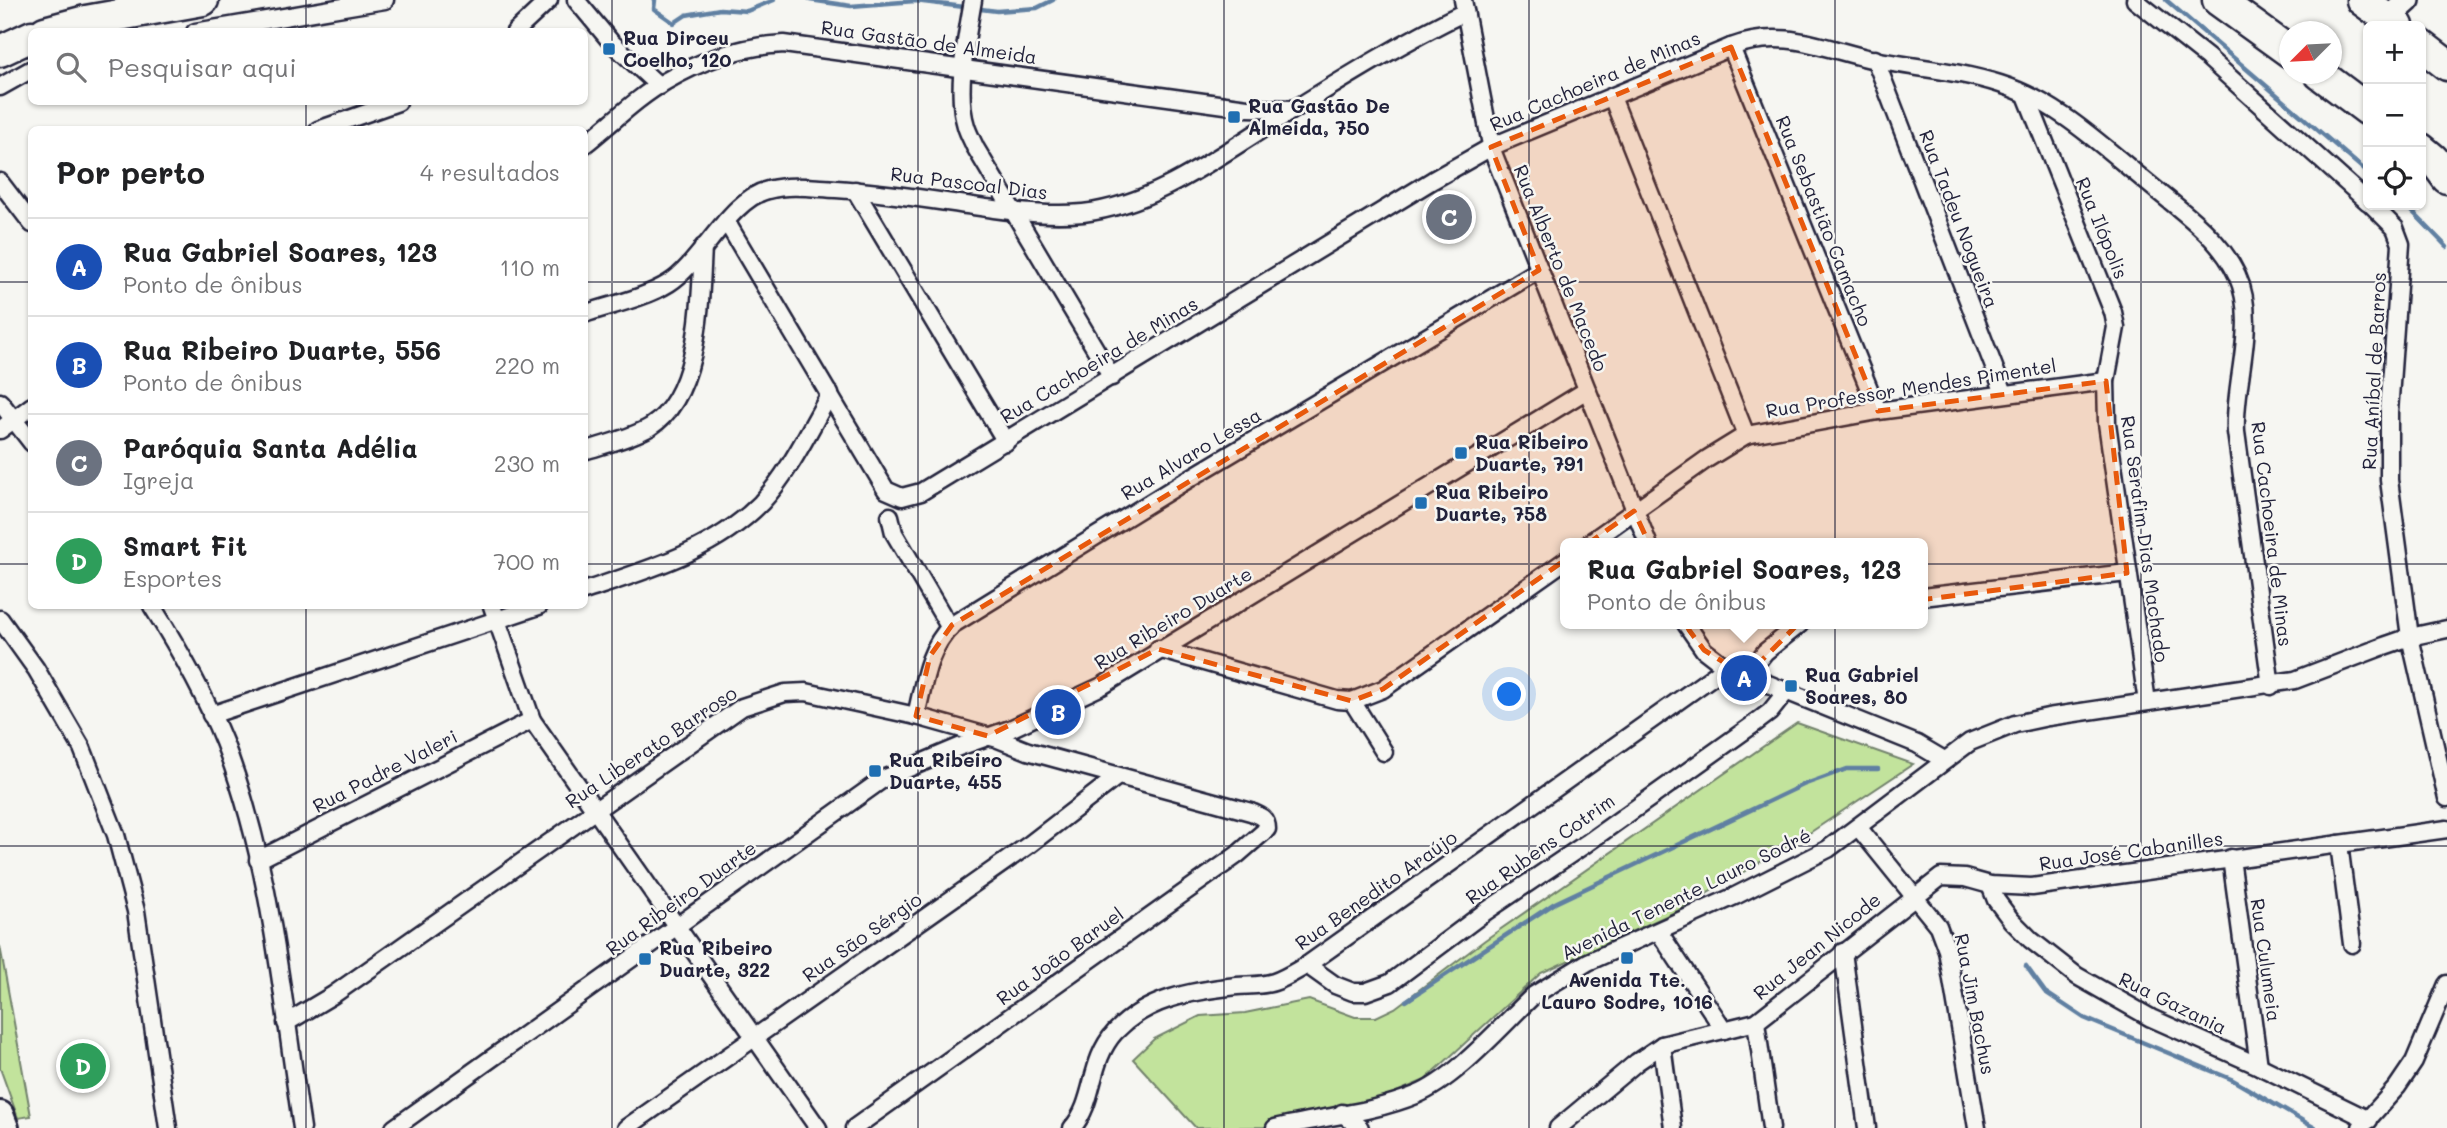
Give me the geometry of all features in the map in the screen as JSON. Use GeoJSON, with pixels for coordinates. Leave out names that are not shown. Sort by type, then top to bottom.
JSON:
{"type":"FeatureCollection","features":[{"type":"Feature","properties":{"kind":"highway"},"geometry":{"type":"LineString","coordinates":[[60,28],[203,0]]}},
{"type":"Feature","properties":{"kind":"highway"},"geometry":{"type":"LineString","coordinates":[[2362,0],[2398,15]]}},
{"type":"Feature","properties":{"kind":"highway"},"geometry":{"type":"LineString","coordinates":[[2228,5],[2279,44]]}},
{"type":"Feature","properties":{"kind":"highway"},"geometry":{"type":"LineString","coordinates":[[0,51],[28,38]]}},
{"type":"Feature","properties":{"kind":"highway"},"geometry":{"type":"LineString","coordinates":[[2426,49],[2447,65]]}},
{"type":"Feature","properties":{"kind":"highway"},"geometry":{"type":"LineString","coordinates":[[2333,84],[2363,106]]}},
{"type":"Feature","properties":{"kind":"main road"},"geometry":{"type":"LineString","coordinates":[[0,1115],[5,1128]]}},
{"type":"Feature","properties":{"kind":"street"},"geometry":{"type":"LineString","coordinates":[[219,28],[385,0]]}},
{"type":"Feature","properties":{"kind":"street"},"geometry":{"type":"LineString","coordinates":[[519,28],[549,0]]}},
{"type":"Feature","properties":{"kind":"street"},"geometry":{"type":"LineString","coordinates":[[576,0],[611,42],[659,86]]}},
{"type":"Feature","properties":{"kind":"street"},"geometry":{"type":"LineString","coordinates":[[973,0],[964,68],[962,104],[966,125],[975,147],[1112,377]]}},
{"type":"Feature","properties":{"kind":"street","name":"Rua Aníbal de Barros"},"geometry":{"type":"LineString","coordinates":[[2135,0],[2207,57],[2363,197]]}},
{"type":"Feature","properties":{"kind":"street","name":"Rua Pascoal Dias"},"geometry":{"type":"LineString","coordinates":[[588,313],[668,283],[681,273],[726,221],[765,190],[793,186],[855,190],[1045,215],[1084,213],[1142,199],[1208,163],[1464,6]]}},
{"type":"Feature","properties":{"kind":"street","name":"Rua Alberto de Macedo"},"geometry":{"type":"LineString","coordinates":[[1464,6],[1491,147],[1646,538]]}},
{"type":"Feature","properties":{"kind":"street","name":"Rua Cachoeira de Minas"},"geometry":{"type":"LineString","coordinates":[[726,221],[886,489],[902,497],[921,492],[1006,442],[1491,147],[1731,47],[1750,40],[1783,37],[1875,60],[1960,74],[2001,84],[2026,95],[2075,124],[2196,223],[2223,252],[2238,277],[2245,323],[2235,413],[2236,432],[2271,686]]}},
{"type":"Feature","properties":{"kind":"street","name":"Rua Gastão de Almeida"},"geometry":{"type":"LineString","coordinates":[[588,142],[659,86],[733,50],[784,44],[1247,108],[1295,109]]}},
{"type":"Feature","properties":{"kind":"street","name":"Rua Sebastião Camacho"},"geometry":{"type":"LineString","coordinates":[[1731,47],[1878,411]]}},
{"type":"Feature","properties":{"kind":"street","name":"Rua Tadeu Nogueira"},"geometry":{"type":"LineString","coordinates":[[1875,60],[2004,393]]}},
{"type":"Feature","properties":{"kind":"street"},"geometry":{"type":"LineString","coordinates":[[0,87],[28,70]]}},
{"type":"Feature","properties":{"kind":"street","name":"Rua Ilópolis"},"geometry":{"type":"LineString","coordinates":[[2026,95],[2113,312],[2115,344],[2106,381]]}},
{"type":"Feature","properties":{"kind":"street"},"geometry":{"type":"LineString","coordinates":[[1612,97],[1746,435]]}},
{"type":"Feature","properties":{"kind":"street"},"geometry":{"type":"LineString","coordinates":[[329,126],[389,105]]}},
{"type":"Feature","properties":{"kind":"street"},"geometry":{"type":"LineString","coordinates":[[0,182],[28,219]]}},
{"type":"Feature","properties":{"kind":"street"},"geometry":{"type":"LineString","coordinates":[[855,190],[1006,442]]}},
{"type":"Feature","properties":{"kind":"street","name":"Rua Aníbal de Barros"},"geometry":{"type":"LineString","coordinates":[[2377,210],[2395,228],[2402,244],[2389,412],[2389,480],[2410,637],[2447,797]]}},
{"type":"Feature","properties":{"kind":"street"},"geometry":{"type":"LineString","coordinates":[[588,450],[650,427],[664,416],[676,401],[690,366],[701,295],[703,247]]}},
{"type":"Feature","properties":{"kind":"street","name":"Rua Alvaro Lessa"},"geometry":{"type":"LineString","coordinates":[[916,716],[930,656],[938,640],[950,628],[1009,588],[1539,270]]}},
{"type":"Feature","properties":{"kind":"street","name":"Rua Professor Mendes Pimentel"},"geometry":{"type":"LineString","coordinates":[[1596,538],[1746,435],[1878,411],[2106,381]]}},
{"type":"Feature","properties":{"kind":"street","name":"Rua Serafim Dias Machado"},"geometry":{"type":"LineString","coordinates":[[2106,381],[2107,423],[2147,702]]}},
{"type":"Feature","properties":{"kind":"street","name":"Rua Ribeiro Duarte"},"geometry":{"type":"LineString","coordinates":[[394,1128],[883,779],[1010,729],[1102,686],[1158,649],[1587,390]]}},
{"type":"Feature","properties":{"kind":"street"},"geometry":{"type":"LineString","coordinates":[[588,590],[699,549],[719,537],[761,503],[780,478],[830,394]]}},
{"type":"Feature","properties":{"kind":"street"},"geometry":{"type":"LineString","coordinates":[[0,402],[28,438]]}},
{"type":"Feature","properties":{"kind":"street"},"geometry":{"type":"LineString","coordinates":[[0,430],[28,409]]}},
{"type":"Feature","properties":{"kind":"street"},"geometry":{"type":"LineString","coordinates":[[890,516],[894,533],[950,628]]}},
{"type":"Feature","properties":{"kind":"street"},"geometry":{"type":"LineString","coordinates":[[1158,649],[1337,700],[1352,701],[1382,689],[1560,564]]}},
{"type":"Feature","properties":{"kind":"street"},"geometry":{"type":"LineString","coordinates":[[1928,596],[2127,573]]}},
{"type":"Feature","properties":{"kind":"street"},"geometry":{"type":"LineString","coordinates":[[154,609],[171,636],[211,715],[239,786],[277,949],[302,1128]]}},
{"type":"Feature","properties":{"kind":"street"},"geometry":{"type":"LineString","coordinates":[[211,715],[494,612],[516,609]]}},
{"type":"Feature","properties":{"kind":"street"},"geometry":{"type":"LineString","coordinates":[[494,612],[531,720],[818,1128]]}},
{"type":"Feature","properties":{"kind":"street"},"geometry":{"type":"LineString","coordinates":[[0,619],[36,669],[82,748],[116,835],[136,911],[168,1128]]}},
{"type":"Feature","properties":{"kind":"street"},"geometry":{"type":"LineString","coordinates":[[1689,629],[1704,650],[1726,667],[1917,744],[1944,760]]}},
{"type":"Feature","properties":{"kind":"street"},"geometry":{"type":"LineString","coordinates":[[1746,676],[1765,652],[1794,629]]}},
{"type":"Feature","properties":{"kind":"street","name":"Avenida Tenente Lauro Sodré"},"geometry":{"type":"LineString","coordinates":[[1275,1128],[1395,1101],[1416,1094],[1440,1081],[1550,983],[1588,962],[1799,865],[1858,827],[1970,742],[2015,724],[2048,717],[2271,686],[2323,672],[2410,637],[2447,629]]}},
{"type":"Feature","properties":{"kind":"street","name":"Rua Benedito Araújo"},"geometry":{"type":"LineString","coordinates":[[1072,1128],[1080,1119],[1087,1102],[1094,1068],[1107,1044],[1135,1015],[1150,1006],[1186,993],[1274,982],[1307,965],[1726,667]]}},
{"type":"Feature","properties":{"kind":"street","name":"Rua Liberato Barroso"},"geometry":{"type":"LineString","coordinates":[[286,1023],[334,995],[741,707],[785,693],[806,692],[916,716],[988,736],[1028,751],[1251,813]]}},
{"type":"Feature","properties":{"kind":"street","name":"Rua Rubens Cotrim"},"geometry":{"type":"LineString","coordinates":[[1307,965],[1335,985],[1353,992],[1365,992],[1390,983],[1485,912],[1754,724],[1770,712],[1786,692]]}},
{"type":"Feature","properties":{"kind":"street"},"geometry":{"type":"LineString","coordinates":[[1352,701],[1384,752]]}},
{"type":"Feature","properties":{"kind":"street","name":"Rua Padre Valeri"},"geometry":{"type":"LineString","coordinates":[[258,860],[531,720]]}},
{"type":"Feature","properties":{"kind":"street","name":"Rua São Sérgio"},"geometry":{"type":"LineString","coordinates":[[626,1128],[1030,844],[1118,776]]}},
{"type":"Feature","properties":{"kind":"street","name":"Rua João Baruel"},"geometry":{"type":"LineString","coordinates":[[855,1128],[1237,855],[1267,829],[1267,823],[1261,816],[1251,813]]}},
{"type":"Feature","properties":{"kind":"street"},"geometry":{"type":"LineString","coordinates":[[1858,827],[1915,895]]}},
{"type":"Feature","properties":{"kind":"street","name":"Rua José Cabanilles"},"geometry":{"type":"LineString","coordinates":[[1915,895],[1941,877],[1965,878],[1990,885],[2032,887],[2447,829]]}},
{"type":"Feature","properties":{"kind":"street"},"geometry":{"type":"LineString","coordinates":[[2339,844],[2352,944]]}},
{"type":"Feature","properties":{"kind":"street","name":"Rua Culumeia"},"geometry":{"type":"LineString","coordinates":[[2231,858],[2259,1066]]}},
{"type":"Feature","properties":{"kind":"street","name":"Rua Gazania"},"geometry":{"type":"LineString","coordinates":[[1990,885],[1996,900],[2011,920],[2031,940],[2077,976],[2151,1018],[2259,1066],[2365,1124]]}},
{"type":"Feature","properties":{"kind":"street","name":"Rua Jean Nicode"},"geometry":{"type":"LineString","coordinates":[[1662,1045],[1756,1022],[1915,895]]}},
{"type":"Feature","properties":{"kind":"street","name":"Rua Jim Bachus"},"geometry":{"type":"LineString","coordinates":[[1915,895],[1938,926],[1947,950],[1977,1128]]}},
{"type":"Feature","properties":{"kind":"street"},"geometry":{"type":"LineString","coordinates":[[1658,932],[1724,1030]]}},
{"type":"Feature","properties":{"kind":"street"},"geometry":{"type":"LineString","coordinates":[[1843,952],[1867,1128]]}},
{"type":"Feature","properties":{"kind":"street"},"geometry":{"type":"LineString","coordinates":[[2365,1124],[2397,1087],[2414,1062],[2447,984]]}},
{"type":"Feature","properties":{"kind":"street"},"geometry":{"type":"LineString","coordinates":[[1756,1022],[1771,1128]]}},
{"type":"Feature","properties":{"kind":"street"},"geometry":{"type":"LineString","coordinates":[[1558,1128],[1574,1122],[1637,1062],[1662,1045],[1673,1128]]}},
{"type":"Feature","properties":{"kind":"street"},"geometry":{"type":"LineString","coordinates":[[1342,1113],[1360,1128]]}},
{"type":"Feature","properties":{"kind":"highlighted area"},"geometry":{"type":"Polygon","coordinates":[[[1731,47],[1878,411],[2106,381],[2127,573],[1828,612],[1796,626],[1746,676],[1704,650],[1689,630],[1634,511],[1383,689],[1352,701],[1158,649],[988,736],[916,716],[930,656],[952,625],[1539,270],[1491,147],[1731,47]]]}},
{"type":"Feature","properties":{"kind":"green space"},"geometry":{"type":"Polygon","coordinates":[[[1797,723],[1913,764],[1811,832],[1677,911],[1541,973],[1425,1080],[1361,1107],[1271,1127],[1196,1128],[1133,1059],[1154,1039],[1200,1016],[1245,1013],[1309,1000],[1355,1017],[1376,1017],[1395,1008],[1485,940],[1797,723]]]}},
{"type":"Feature","properties":{"kind":"green space"},"geometry":{"type":"Polygon","coordinates":[[[0,946],[31,1116],[18,1118],[0,1068],[0,946]]]}},
{"type":"Feature","properties":{"kind":"waterway"},"geometry":{"type":"LineString","coordinates":[[655,0],[654,9],[674,23],[686,15],[720,9],[747,11],[774,0]]}},
{"type":"Feature","properties":{"kind":"waterway"},"geometry":{"type":"LineString","coordinates":[[810,0],[851,6],[915,1],[997,11],[1037,8],[1053,0]]}},
{"type":"Feature","properties":{"kind":"waterway"},"geometry":{"type":"LineString","coordinates":[[2166,0],[2363,169]]}},
{"type":"Feature","properties":{"kind":"waterway"},"geometry":{"type":"LineString","coordinates":[[2411,210],[2447,247]]}},
{"type":"Feature","properties":{"kind":"waterway"},"geometry":{"type":"LineString","coordinates":[[1406,1001],[1555,903],[1803,785],[1847,769],[1878,769]]}},
{"type":"Feature","properties":{"kind":"waterway"},"geometry":{"type":"LineString","coordinates":[[2026,966],[2045,992],[2084,1018],[2231,1079],[2315,1128]]}},
{"type":"Feature","properties":{"kind":"place","name":"Rua Dirceu Coelho, 120"},"geometry":{"type":"Point","coordinates":[609,49]}},
{"type":"Feature","properties":{"kind":"place","name":"Rua Gastão De Almeida, 750"},"geometry":{"type":"Point","coordinates":[1234,117]}},
{"type":"Feature","properties":{"kind":"place","name":"Paróquia Santa Adélia"},"geometry":{"type":"Point","coordinates":[1449,217]}},
{"type":"Feature","properties":{"kind":"place","name":"Rua Ribeiro Duarte, 791"},"geometry":{"type":"Point","coordinates":[1461,453]}},
{"type":"Feature","properties":{"kind":"place","name":"Rua Ribeiro Duarte, 758"},"geometry":{"type":"Point","coordinates":[1421,503]}},
{"type":"Feature","properties":{"kind":"place","name":"Rua Gabriel Soares, 123"},"geometry":{"type":"Point","coordinates":[1744,678]}},
{"type":"Feature","properties":{"kind":"place","name":"Rua Gabriel Soares, 80"},"geometry":{"type":"Point","coordinates":[1791,686]}},
{"type":"Feature","properties":{"kind":"place","name":"Rua Ribeiro Duarte, 556"},"geometry":{"type":"Point","coordinates":[1058,712]}},
{"type":"Feature","properties":{"kind":"place","name":"Rua Ribeiro Duarte, 455"},"geometry":{"type":"Point","coordinates":[875,771]}},
{"type":"Feature","properties":{"kind":"place","name":"Avenida Tte. Lauro Sodre, 1016"},"geometry":{"type":"Point","coordinates":[1627,958]}},
{"type":"Feature","properties":{"kind":"place","name":"Rua Ribeiro Duarte, 322"},"geometry":{"type":"Point","coordinates":[645,959]}},
{"type":"Feature","properties":{"kind":"place","name":"Smart Fit"},"geometry":{"type":"Point","coordinates":[83,1066]}}]}
